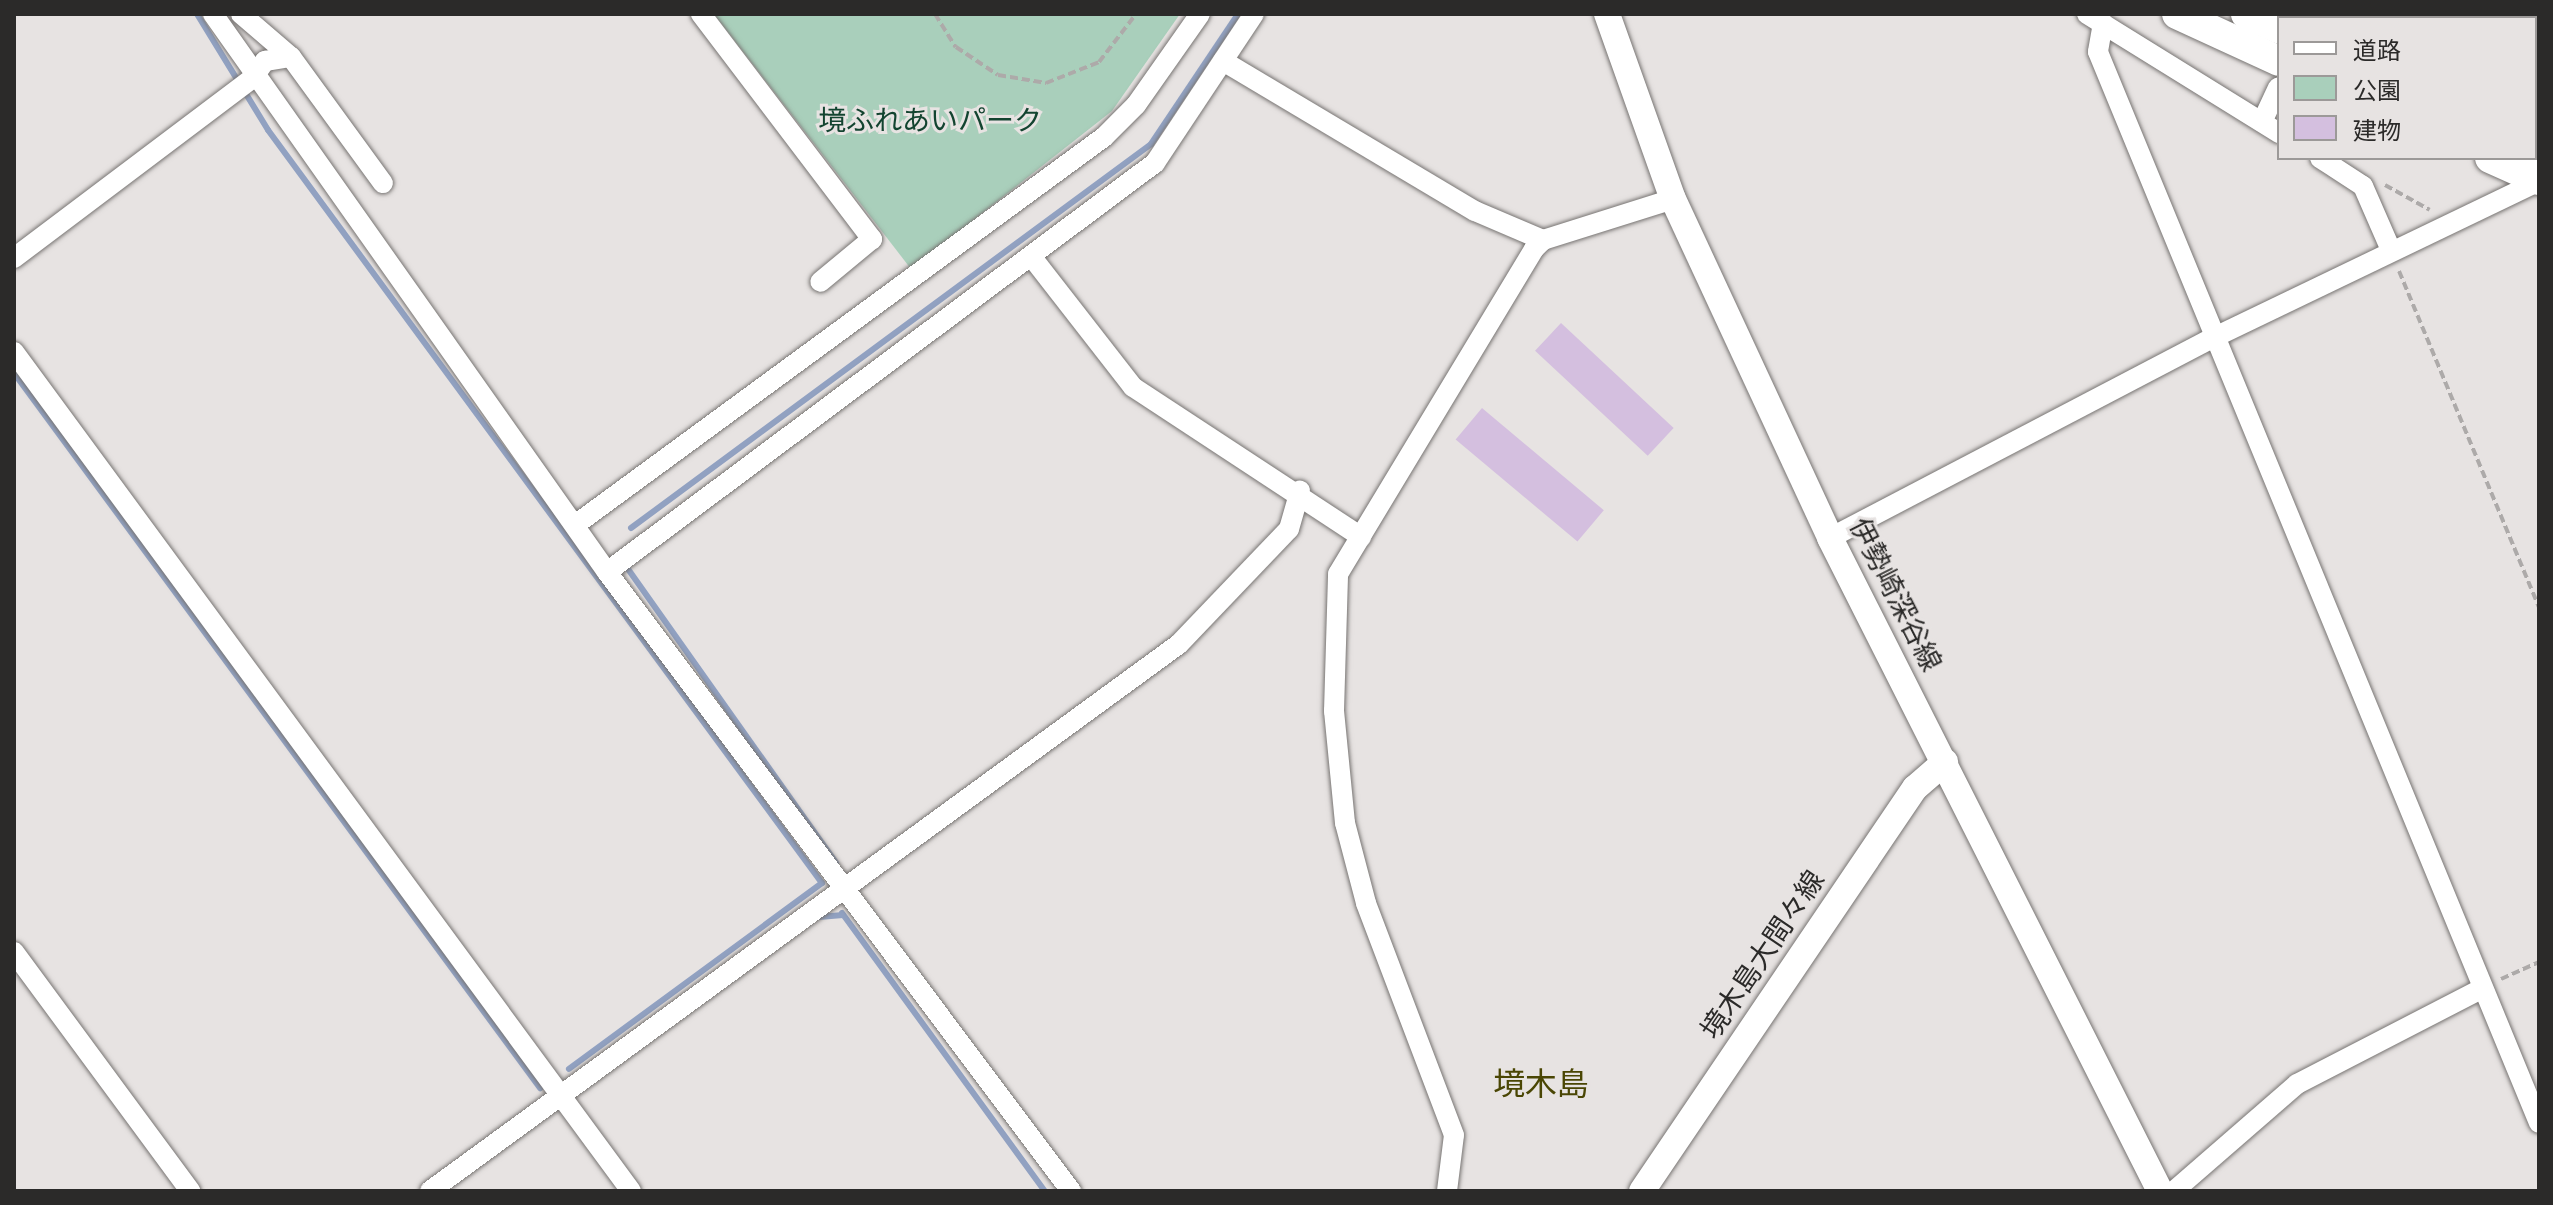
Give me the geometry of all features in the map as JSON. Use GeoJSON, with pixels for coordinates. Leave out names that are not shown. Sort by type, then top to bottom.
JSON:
{"type":"FeatureCollection","features":[{"type":"Feature","properties":{"kind":"highway"},"geometry":{"type":"LineString","coordinates":[[2177,14],[2277,60]]}},
{"type":"Feature","properties":{"kind":"highway"},"geometry":{"type":"LineString","coordinates":[[2246,14],[2277,28]]}},
{"type":"Feature","properties":{"kind":"highway"},"geometry":{"type":"LineString","coordinates":[[2494,160],[2539,181]]}},
{"type":"Feature","properties":{"kind":"main road","name":"伊勢崎深谷線"},"geometry":{"type":"LineString","coordinates":[[1607,14],[1673,199],[1830,538],[2160,1190]]}},
{"type":"Feature","properties":{"kind":"main road","name":"境木島大間々線"},"geometry":{"type":"LineString","coordinates":[[1642,1191],[1915,788],[1945,762]]}},
{"type":"Feature","properties":{"kind":"street"},"geometry":{"type":"LineString","coordinates":[[213,14],[253,78],[504,419],[607,572],[840,891],[1071,1191]]}},
{"type":"Feature","properties":{"kind":"street"},"geometry":{"type":"LineString","coordinates":[[226,14],[253,78]]}},
{"type":"Feature","properties":{"kind":"street"},"geometry":{"type":"LineString","coordinates":[[241,14],[291,57],[383,183]]}},
{"type":"Feature","properties":{"kind":"street"},"geometry":{"type":"LineString","coordinates":[[701,14],[872,239],[820,282]]}},
{"type":"Feature","properties":{"kind":"street"},"geometry":{"type":"LineString","coordinates":[[575,525],[1096,144],[1136,105],[1200,14]]}},
{"type":"Feature","properties":{"kind":"street"},"geometry":{"type":"LineString","coordinates":[[607,572],[1155,163],[1254,14]]}},
{"type":"Feature","properties":{"kind":"street"},"geometry":{"type":"LineString","coordinates":[[2095,19],[2270,127],[2277,92]]}},
{"type":"Feature","properties":{"kind":"street"},"geometry":{"type":"LineString","coordinates":[[2095,19],[2098,52],[2213,338],[2539,1123]]}},
{"type":"Feature","properties":{"kind":"street"},"geometry":{"type":"LineString","coordinates":[[14,258],[253,78],[275,54],[291,57]]}},
{"type":"Feature","properties":{"kind":"street"},"geometry":{"type":"LineString","coordinates":[[1223,61],[1475,211],[1543,240]]}},
{"type":"Feature","properties":{"kind":"street"},"geometry":{"type":"LineString","coordinates":[[2323,160],[2368,195],[2391,250]]}},
{"type":"Feature","properties":{"kind":"street"},"geometry":{"type":"LineString","coordinates":[[1830,538],[2213,338],[2539,181]]}},
{"type":"Feature","properties":{"kind":"street"},"geometry":{"type":"LineString","coordinates":[[1447,1191],[1454,1135],[1366,903],[1345,823],[1334,711],[1338,574],[1514,275],[1543,240],[1673,199]]}},
{"type":"Feature","properties":{"kind":"street"},"geometry":{"type":"LineString","coordinates":[[1031,256],[1133,387],[1300,491],[1361,537]]}},
{"type":"Feature","properties":{"kind":"street"},"geometry":{"type":"LineString","coordinates":[[14,352],[631,1191]]}},
{"type":"Feature","properties":{"kind":"street"},"geometry":{"type":"LineString","coordinates":[[430,1191],[1179,644],[1289,529],[1300,491]]}},
{"type":"Feature","properties":{"kind":"street"},"geometry":{"type":"LineString","coordinates":[[14,952],[190,1191]]}},
{"type":"Feature","properties":{"kind":"street"},"geometry":{"type":"LineString","coordinates":[[2160,1190],[2297,1084],[2483,988]]}},
{"type":"Feature","properties":{"kind":"path"},"geometry":{"type":"LineString","coordinates":[[935,14],[956,47],[998,75],[1046,83],[1099,62],[1136,14]]}},
{"type":"Feature","properties":{"kind":"path"},"geometry":{"type":"LineString","coordinates":[[2368,195],[2382,184],[2454,223]]}},
{"type":"Feature","properties":{"kind":"path"},"geometry":{"type":"LineString","coordinates":[[2391,250],[2539,607]]}},
{"type":"Feature","properties":{"kind":"path"},"geometry":{"type":"LineString","coordinates":[[2483,988],[2539,962]]}},
{"type":"Feature","properties":{"kind":"green space","name":"境ふれあいパーク"},"geometry":{"type":"Polygon","coordinates":[[[714,14],[1180,14],[1112,111],[911,269],[714,14]]]}},
{"type":"Feature","properties":{"kind":"building"},"geometry":{"type":"Polygon","coordinates":[[[1561,323],[1674,428],[1648,456],[1535,351],[1561,323]]]}},
{"type":"Feature","properties":{"kind":"building"},"geometry":{"type":"Polygon","coordinates":[[[1482,408],[1604,510],[1577,542],[1456,439],[1482,408]]]}},
{"type":"Feature","properties":{"kind":"waterway"},"geometry":{"type":"LineString","coordinates":[[197,14],[268,130],[822,883],[569,1069]]}},
{"type":"Feature","properties":{"kind":"waterway"},"geometry":{"type":"LineString","coordinates":[[631,528],[1151,144],[1238,14]]}},
{"type":"Feature","properties":{"kind":"waterway"},"geometry":{"type":"LineString","coordinates":[[14,373],[540,1088]]}},
{"type":"Feature","properties":{"kind":"waterway"},"geometry":{"type":"LineString","coordinates":[[628,569],[836,863]]}},
{"type":"Feature","properties":{"kind":"waterway"},"geometry":{"type":"LineString","coordinates":[[842,913],[1045,1191]]}},
{"type":"Feature","properties":{"kind":"waterway"},"geometry":{"type":"LineString","coordinates":[[819,917],[843,915]]}},
{"type":"Feature","properties":{"kind":"railway"},"geometry":{"type":"LineString","coordinates":[[2537,67],[2539,72]]}},
{"type":"Feature","properties":{"kind":"district","name":"境木島"},"geometry":{"type":"Point","coordinates":[1541,1085]}}]}
